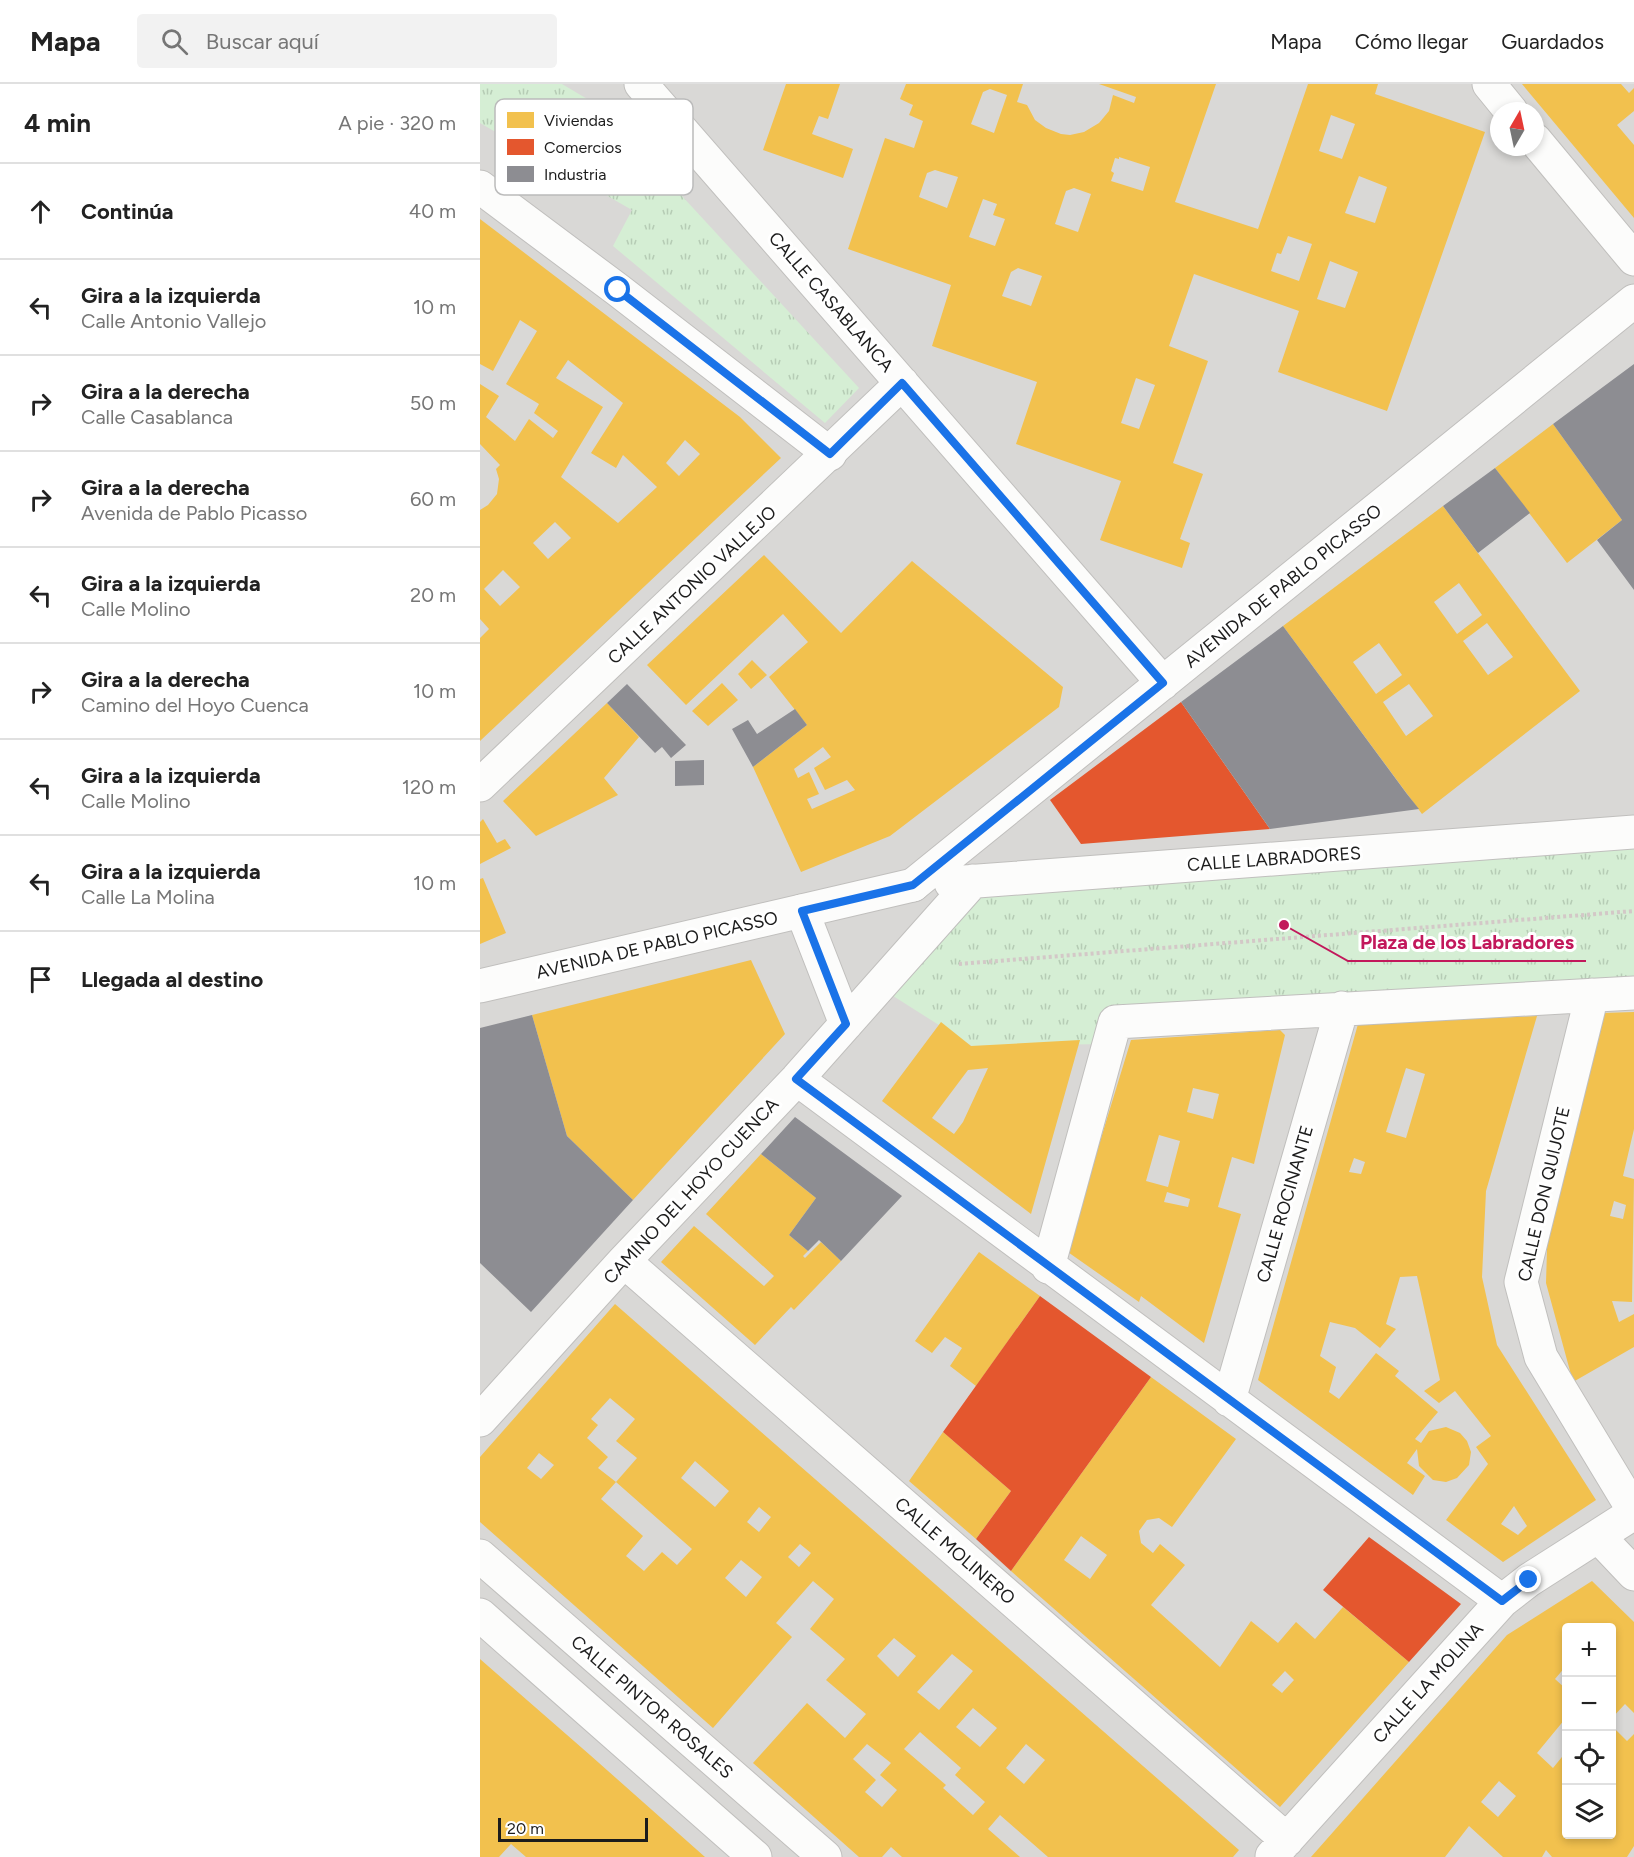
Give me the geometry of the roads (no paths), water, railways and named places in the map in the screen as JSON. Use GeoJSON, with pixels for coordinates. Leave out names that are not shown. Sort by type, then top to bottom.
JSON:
{"type":"FeatureCollection","features":[{"type":"Feature","properties":{"kind":"street","name":"CALLE CASABLANCA"},"geometry":{"type":"LineString","coordinates":[[641,84],[654,99]]}},
{"type":"Feature","properties":{"kind":"street"},"geometry":{"type":"LineString","coordinates":[[1488,84],[1503,102]]}},
{"type":"Feature","properties":{"kind":"street","name":"CALLE CASABLANCA"},"geometry":{"type":"LineString","coordinates":[[693,144],[1163,683]]}},
{"type":"Feature","properties":{"kind":"street"},"geometry":{"type":"LineString","coordinates":[[1544,151],[1634,259]]}},
{"type":"Feature","properties":{"kind":"street"},"geometry":{"type":"LineString","coordinates":[[480,187],[618,290],[830,454]]}},
{"type":"Feature","properties":{"kind":"street","name":"AVENIDA DE PABLO PICASSO"},"geometry":{"type":"LineString","coordinates":[[480,986],[913,885],[1634,301]]}},
{"type":"Feature","properties":{"kind":"street","name":"CALLE ANTONIO VALLEJO"},"geometry":{"type":"LineString","coordinates":[[480,785],[902,383]]}},
{"type":"Feature","properties":{"kind":"street","name":"CALLE LABRADORES"},"geometry":{"type":"LineString","coordinates":[[913,885],[1634,832]]}},
{"type":"Feature","properties":{"kind":"street","name":"CAMINO DEL HOYO CUENCA"},"geometry":{"type":"LineString","coordinates":[[480,1420],[624,1261],[796,1079],[973,881]]}},
{"type":"Feature","properties":{"kind":"street"},"geometry":{"type":"LineString","coordinates":[[802,911],[846,1024]]}},
{"type":"Feature","properties":{"kind":"street"},"geometry":{"type":"LineString","coordinates":[[1048,1267],[1115,1022],[1634,993]]}},
{"type":"Feature","properties":{"kind":"street","name":"CALLE DON QUIJOTE"},"geometry":{"type":"LineString","coordinates":[[1592,995],[1521,1282],[1541,1357],[1634,1512]]}},
{"type":"Feature","properties":{"kind":"street","name":"CALLE ROCINANTE"},"geometry":{"type":"LineString","coordinates":[[1229,1400],[1342,1008]]}},
{"type":"Feature","properties":{"kind":"street"},"geometry":{"type":"LineString","coordinates":[[796,1079],[1502,1601]]}},
{"type":"Feature","properties":{"kind":"street","name":"CALLE MOLINERO"},"geometry":{"type":"LineString","coordinates":[[624,1261],[1279,1849]]}},
{"type":"Feature","properties":{"kind":"street","name":"CALLE LA MOLINA"},"geometry":{"type":"LineString","coordinates":[[1279,1849],[1502,1601],[1529,1580],[1634,1512]]}},
{"type":"Feature","properties":{"kind":"street"},"geometry":{"type":"LineString","coordinates":[[1598,1536],[1634,1574]]}},
{"type":"Feature","properties":{"kind":"street","name":"CALLE PINTOR ROSALES"},"geometry":{"type":"LineString","coordinates":[[480,1556],[825,1857]]}},
{"type":"Feature","properties":{"kind":"street"},"geometry":{"type":"LineString","coordinates":[[480,1615],[755,1857]]}},
{"type":"Feature","properties":{"kind":"place","name":"Plaza de los Labradores"},"geometry":{"type":"Point","coordinates":[1284,925]}}]}
